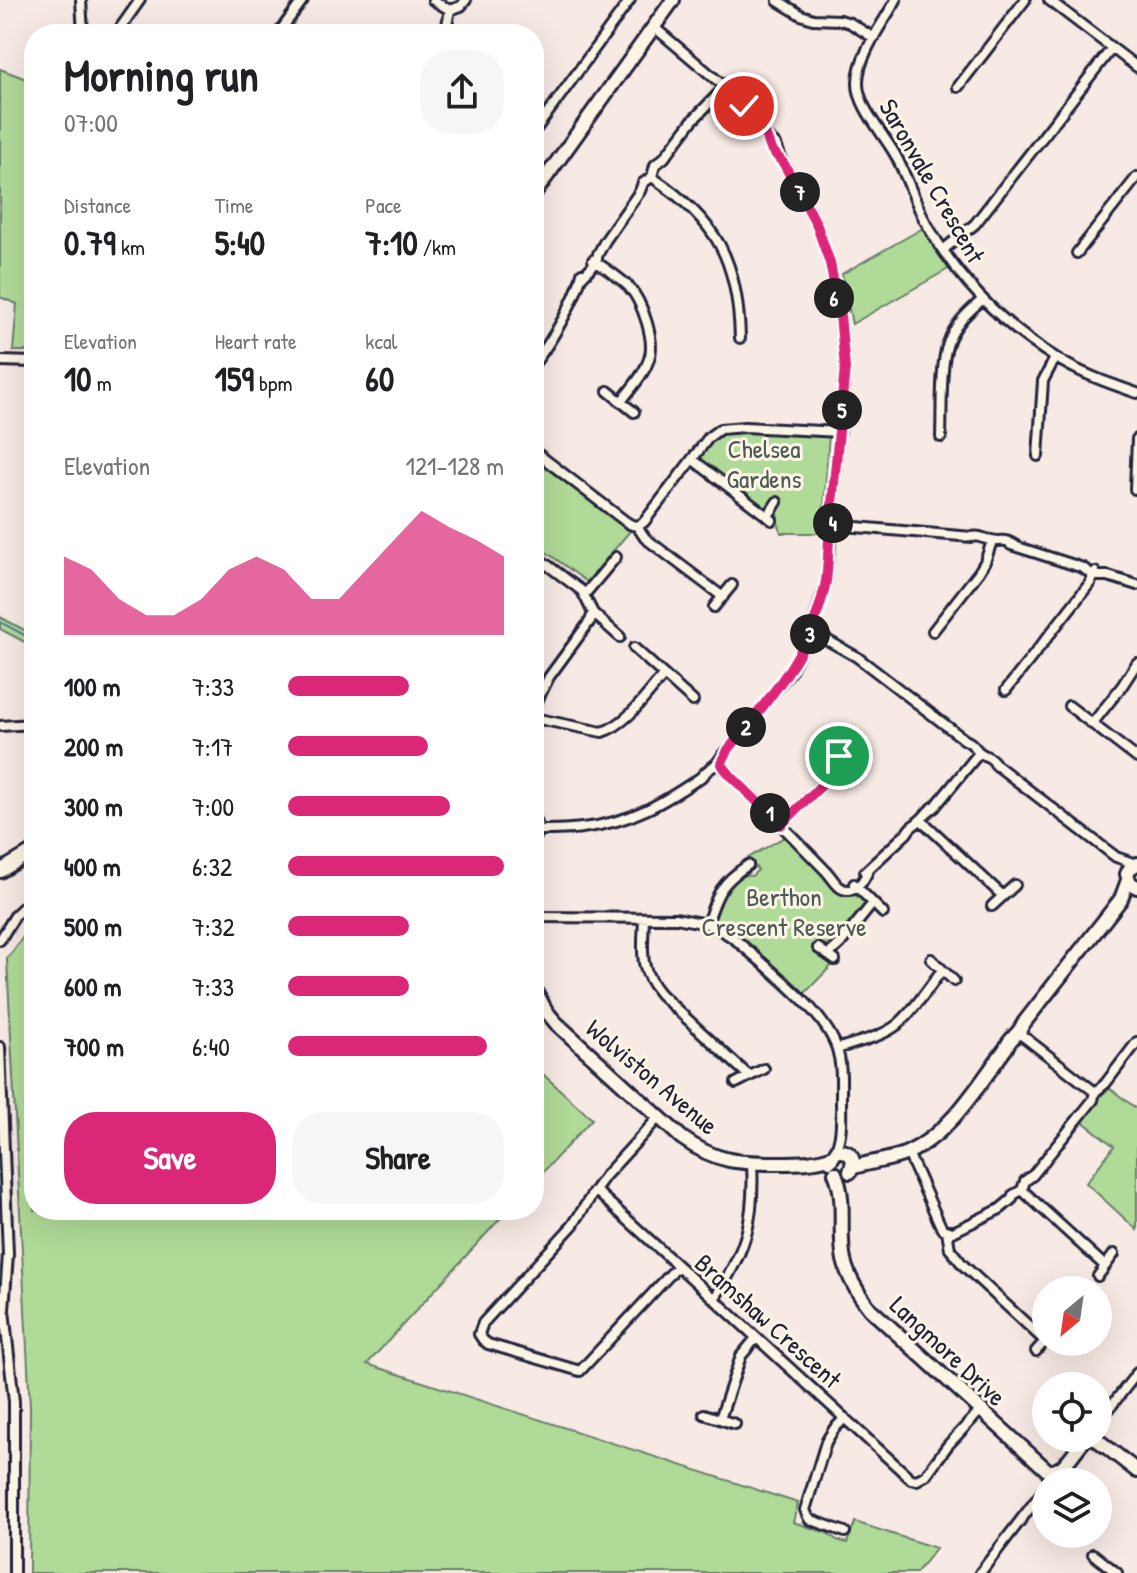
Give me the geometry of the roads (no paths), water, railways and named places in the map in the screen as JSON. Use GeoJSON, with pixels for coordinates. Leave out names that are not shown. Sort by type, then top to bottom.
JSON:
{"type":"FeatureCollection","features":[{"type":"Feature","properties":{"kind":"street"},"geometry":{"type":"LineString","coordinates":[[81,0],[82,24]]}},
{"type":"Feature","properties":{"kind":"street"},"geometry":{"type":"LineString","coordinates":[[123,24],[140,0]]}},
{"type":"Feature","properties":{"kind":"street"},"geometry":{"type":"LineString","coordinates":[[285,24],[303,0]]}},
{"type":"Feature","properties":{"kind":"street"},"geometry":{"type":"LineString","coordinates":[[433,0],[450,10]]}},
{"type":"Feature","properties":{"kind":"street"},"geometry":{"type":"LineString","coordinates":[[450,10],[461,6],[466,0]]}},
{"type":"Feature","properties":{"kind":"street"},"geometry":{"type":"LineString","coordinates":[[544,118],[630,0]]}},
{"type":"Feature","properties":{"kind":"street"},"geometry":{"type":"LineString","coordinates":[[544,180],[673,0]]}},
{"type":"Feature","properties":{"kind":"street","name":"Saronvale Crescent"},"geometry":{"type":"LineString","coordinates":[[896,0],[862,61],[857,85],[860,97],[896,155],[924,219],[943,250],[982,300],[1017,332],[1055,358],[1101,381],[1137,393]]}},
{"type":"Feature","properties":{"kind":"street"},"geometry":{"type":"LineString","coordinates":[[958,87],[1025,0]]}},
{"type":"Feature","properties":{"kind":"street"},"geometry":{"type":"LineString","coordinates":[[1049,0],[1137,67]]}},
{"type":"Feature","properties":{"kind":"street"},"geometry":{"type":"LineString","coordinates":[[778,1],[813,19],[850,23],[874,38]]}},
{"type":"Feature","properties":{"kind":"street"},"geometry":{"type":"LineString","coordinates":[[447,24],[450,10]]}},
{"type":"Feature","properties":{"kind":"street"},"geometry":{"type":"LineString","coordinates":[[544,829],[584,828],[635,815],[665,802],[700,778],[708,768],[719,764],[724,752],[790,672],[811,631],[826,583],[835,525],[833,508],[845,368],[840,315],[842,301],[835,289],[816,223],[776,145],[744,106],[654,27]]}},
{"type":"Feature","properties":{"kind":"street"},"geometry":{"type":"LineString","coordinates":[[943,250],[975,224],[1112,48]]}},
{"type":"Feature","properties":{"kind":"street"},"geometry":{"type":"LineString","coordinates":[[655,179],[655,165],[725,87]]}},
{"type":"Feature","properties":{"kind":"street"},"geometry":{"type":"LineString","coordinates":[[1077,253],[1137,177]]}},
{"type":"Feature","properties":{"kind":"street"},"geometry":{"type":"LineString","coordinates":[[544,349],[564,315],[582,272],[586,265],[594,261],[598,245],[605,241],[643,183],[655,179]]}},
{"type":"Feature","properties":{"kind":"street"},"geometry":{"type":"LineString","coordinates":[[655,179],[693,209],[719,242],[735,280],[740,338]]}},
{"type":"Feature","properties":{"kind":"street"},"geometry":{"type":"LineString","coordinates":[[594,261],[627,285],[636,296],[650,336],[650,358],[621,402]]}},
{"type":"Feature","properties":{"kind":"street"},"geometry":{"type":"LineString","coordinates":[[941,437],[943,375],[948,343],[964,316],[982,300]]}},
{"type":"Feature","properties":{"kind":"street"},"geometry":{"type":"LineString","coordinates":[[1038,456],[1043,381],[1055,358]]}},
{"type":"Feature","properties":{"kind":"street"},"geometry":{"type":"LineString","coordinates":[[0,361],[24,362]]}},
{"type":"Feature","properties":{"kind":"street"},"geometry":{"type":"LineString","coordinates":[[608,391],[634,412]]}},
{"type":"Feature","properties":{"kind":"street"},"geometry":{"type":"LineString","coordinates":[[544,459],[625,521],[637,526],[644,522],[709,437],[720,429],[761,426],[840,432]]}},
{"type":"Feature","properties":{"kind":"street"},"geometry":{"type":"LineString","coordinates":[[1135,489],[1137,439]]}},
{"type":"Feature","properties":{"kind":"street"},"geometry":{"type":"LineString","coordinates":[[692,459],[770,518],[777,502]]}},
{"type":"Feature","properties":{"kind":"street"},"geometry":{"type":"LineString","coordinates":[[835,525],[977,535],[992,542],[1004,540],[1071,564],[1080,563],[1093,574],[1108,573],[1137,585]]}},
{"type":"Feature","properties":{"kind":"street"},"geometry":{"type":"LineString","coordinates":[[637,526],[645,538],[723,597]]}},
{"type":"Feature","properties":{"kind":"street"},"geometry":{"type":"LineString","coordinates":[[933,631],[979,572],[992,542]]}},
{"type":"Feature","properties":{"kind":"street"},"geometry":{"type":"LineString","coordinates":[[585,594],[616,557]]}},
{"type":"Feature","properties":{"kind":"street"},"geometry":{"type":"LineString","coordinates":[[544,563],[585,594],[593,613],[620,637]]}},
{"type":"Feature","properties":{"kind":"street"},"geometry":{"type":"LineString","coordinates":[[1006,690],[1093,574]]}},
{"type":"Feature","properties":{"kind":"street"},"geometry":{"type":"LineString","coordinates":[[714,607],[732,585]]}},
{"type":"Feature","properties":{"kind":"street"},"geometry":{"type":"LineString","coordinates":[[544,687],[593,613]]}},
{"type":"Feature","properties":{"kind":"street"},"geometry":{"type":"LineString","coordinates":[[811,631],[857,657],[975,745],[978,754]]}},
{"type":"Feature","properties":{"kind":"street"},"geometry":{"type":"LineString","coordinates":[[634,648],[693,701]]}},
{"type":"Feature","properties":{"kind":"street"},"geometry":{"type":"LineString","coordinates":[[1092,724],[1137,663]]}},
{"type":"Feature","properties":{"kind":"street"},"geometry":{"type":"LineString","coordinates":[[544,720],[602,732],[613,728],[664,675]]}},
{"type":"Feature","properties":{"kind":"street"},"geometry":{"type":"LineString","coordinates":[[1069,706],[1137,758]]}},
{"type":"Feature","properties":{"kind":"street"},"geometry":{"type":"LineString","coordinates":[[0,726],[24,725]]}},
{"type":"Feature","properties":{"kind":"street"},"geometry":{"type":"LineString","coordinates":[[833,749],[857,773]]}},
{"type":"Feature","properties":{"kind":"street"},"geometry":{"type":"LineString","coordinates":[[978,754],[988,755],[997,766],[1116,857],[1132,884]]}},
{"type":"Feature","properties":{"kind":"street"},"geometry":{"type":"LineString","coordinates":[[856,886],[910,828],[923,821],[929,808],[936,806],[978,754]]}},
{"type":"Feature","properties":{"kind":"street"},"geometry":{"type":"LineString","coordinates":[[781,825],[845,762]]}},
{"type":"Feature","properties":{"kind":"street"},"geometry":{"type":"LineString","coordinates":[[719,764],[832,877],[842,884],[856,886],[883,913]]}},
{"type":"Feature","properties":{"kind":"street"},"geometry":{"type":"LineString","coordinates":[[923,821],[1003,896]]}},
{"type":"Feature","properties":{"kind":"street"},"geometry":{"type":"LineString","coordinates":[[4,869],[24,857]]}},
{"type":"Feature","properties":{"kind":"street"},"geometry":{"type":"LineString","coordinates":[[1116,857],[1136,864]]}},
{"type":"Feature","properties":{"kind":"street"},"geometry":{"type":"LineString","coordinates":[[1021,1034],[1023,1024],[1132,884],[1130,868],[1136,864]]}},
{"type":"Feature","properties":{"kind":"street"},"geometry":{"type":"LineString","coordinates":[[707,924],[720,889],[749,865]]}},
{"type":"Feature","properties":{"kind":"street"},"geometry":{"type":"LineString","coordinates":[[992,906],[1015,885]]}},
{"type":"Feature","properties":{"kind":"street"},"geometry":{"type":"LineString","coordinates":[[818,948],[831,958],[873,903]]}},
{"type":"Feature","properties":{"kind":"street"},"geometry":{"type":"LineString","coordinates":[[0,940],[24,906]]}},
{"type":"Feature","properties":{"kind":"street"},"geometry":{"type":"LineString","coordinates":[[544,917],[676,918],[707,924],[736,940],[827,1027],[837,1049],[841,1072],[841,1132],[830,1164],[834,1172],[845,1174],[851,1162],[841,1132]]}},
{"type":"Feature","properties":{"kind":"street"},"geometry":{"type":"LineString","coordinates":[[644,918],[644,966],[648,981],[749,1076]]}},
{"type":"Feature","properties":{"kind":"street"},"geometry":{"type":"LineString","coordinates":[[931,959],[954,981]]}},
{"type":"Feature","properties":{"kind":"street"},"geometry":{"type":"LineString","coordinates":[[837,1049],[895,1027],[942,970]]}},
{"type":"Feature","properties":{"kind":"street","name":"Wolviston Avenue"},"geometry":{"type":"LineString","coordinates":[[544,1007],[556,1023],[699,1150],[736,1162],[752,1163],[812,1163],[832,1155]]}},
{"type":"Feature","properties":{"kind":"street"},"geometry":{"type":"LineString","coordinates":[[851,1162],[871,1162],[908,1153],[921,1146],[943,1129],[1011,1039],[1021,1034]]}},
{"type":"Feature","properties":{"kind":"street"},"geometry":{"type":"LineString","coordinates":[[1021,1034],[1094,1091]]}},
{"type":"Feature","properties":{"kind":"street"},"geometry":{"type":"LineString","coordinates":[[1023,1191],[1025,1181],[1086,1107],[1094,1091],[1103,1087],[1134,1053],[1137,1042]]}},
{"type":"Feature","properties":{"kind":"street"},"geometry":{"type":"LineString","coordinates":[[0,1047],[8,1254],[4,1310],[14,1402],[14,1573]]}},
{"type":"Feature","properties":{"kind":"street"},"geometry":{"type":"LineString","coordinates":[[736,1083],[764,1069]]}},
{"type":"Feature","properties":{"kind":"street"},"geometry":{"type":"LineString","coordinates":[[659,1117],[605,1176],[573,1225],[483,1323],[479,1334],[488,1344],[580,1371],[678,1266]]}},
{"type":"Feature","properties":{"kind":"street"},"geometry":{"type":"LineString","coordinates":[[832,1155],[843,1151],[851,1162]]}},
{"type":"Feature","properties":{"kind":"street"},"geometry":{"type":"LineString","coordinates":[[908,1153],[940,1226],[947,1231],[953,1232],[992,1214],[1013,1195],[1023,1191]]}},
{"type":"Feature","properties":{"kind":"street","name":"Langmore Drive"},"geometry":{"type":"LineString","coordinates":[[841,1193],[851,1162]]}},
{"type":"Feature","properties":{"kind":"street"},"geometry":{"type":"LineString","coordinates":[[714,1299],[732,1271],[749,1223],[753,1200],[752,1163]]}},
{"type":"Feature","properties":{"kind":"street","name":"Wolviston Avenue"},"geometry":{"type":"LineString","coordinates":[[812,1163],[834,1172]]}},
{"type":"Feature","properties":{"kind":"street","name":"Langmore Drive"},"geometry":{"type":"LineString","coordinates":[[834,1172],[841,1193],[844,1261],[860,1296],[870,1309],[1040,1468]]}},
{"type":"Feature","properties":{"kind":"street","name":"Bramshaw Crescent"},"geometry":{"type":"LineString","coordinates":[[595,1190],[906,1475],[917,1480],[926,1475],[948,1445],[980,1411]]}},
{"type":"Feature","properties":{"kind":"street"},"geometry":{"type":"LineString","coordinates":[[1023,1191],[1105,1266]]}},
{"type":"Feature","properties":{"kind":"street"},"geometry":{"type":"LineString","coordinates":[[947,1231],[950,1249],[963,1265],[1032,1328]]}},
{"type":"Feature","properties":{"kind":"street"},"geometry":{"type":"LineString","coordinates":[[1098,1276],[1114,1254]]}},
{"type":"Feature","properties":{"kind":"street"},"geometry":{"type":"LineString","coordinates":[[720,1419],[738,1362],[756,1338]]}},
{"type":"Feature","properties":{"kind":"street"},"geometry":{"type":"LineString","coordinates":[[1112,1405],[1137,1373]]}},
{"type":"Feature","properties":{"kind":"street"},"geometry":{"type":"LineString","coordinates":[[704,1414],[735,1424]]}},
{"type":"Feature","properties":{"kind":"street"},"geometry":{"type":"LineString","coordinates":[[845,1418],[826,1442],[805,1510],[809,1519],[845,1532]]}},
{"type":"Feature","properties":{"kind":"street"},"geometry":{"type":"LineString","coordinates":[[1112,1451],[1137,1471]]}},
{"type":"Feature","properties":{"kind":"street"},"geometry":{"type":"LineString","coordinates":[[1061,1468],[1073,1452]]}},
{"type":"Feature","properties":{"kind":"street"},"geometry":{"type":"LineString","coordinates":[[980,1573],[1032,1504]]}},
{"type":"Feature","properties":{"kind":"street"},"geometry":{"type":"LineString","coordinates":[[1093,1554],[1117,1573]]}},
{"type":"Feature","properties":{"kind":"street"},"geometry":{"type":"LineString","coordinates":[[1099,1573],[1106,1564]]}},
{"type":"Feature","properties":{"kind":"waterway"},"geometry":{"type":"LineString","coordinates":[[0,622],[24,635]]}},
{"type":"Feature","properties":{"kind":"park label","name":"Chelsea Gardens"},"geometry":{"type":"Point","coordinates":[764,464]}},
{"type":"Feature","properties":{"kind":"park label","name":"Berthon Crescent Reserve"},"geometry":{"type":"Point","coordinates":[784,912]}}]}
